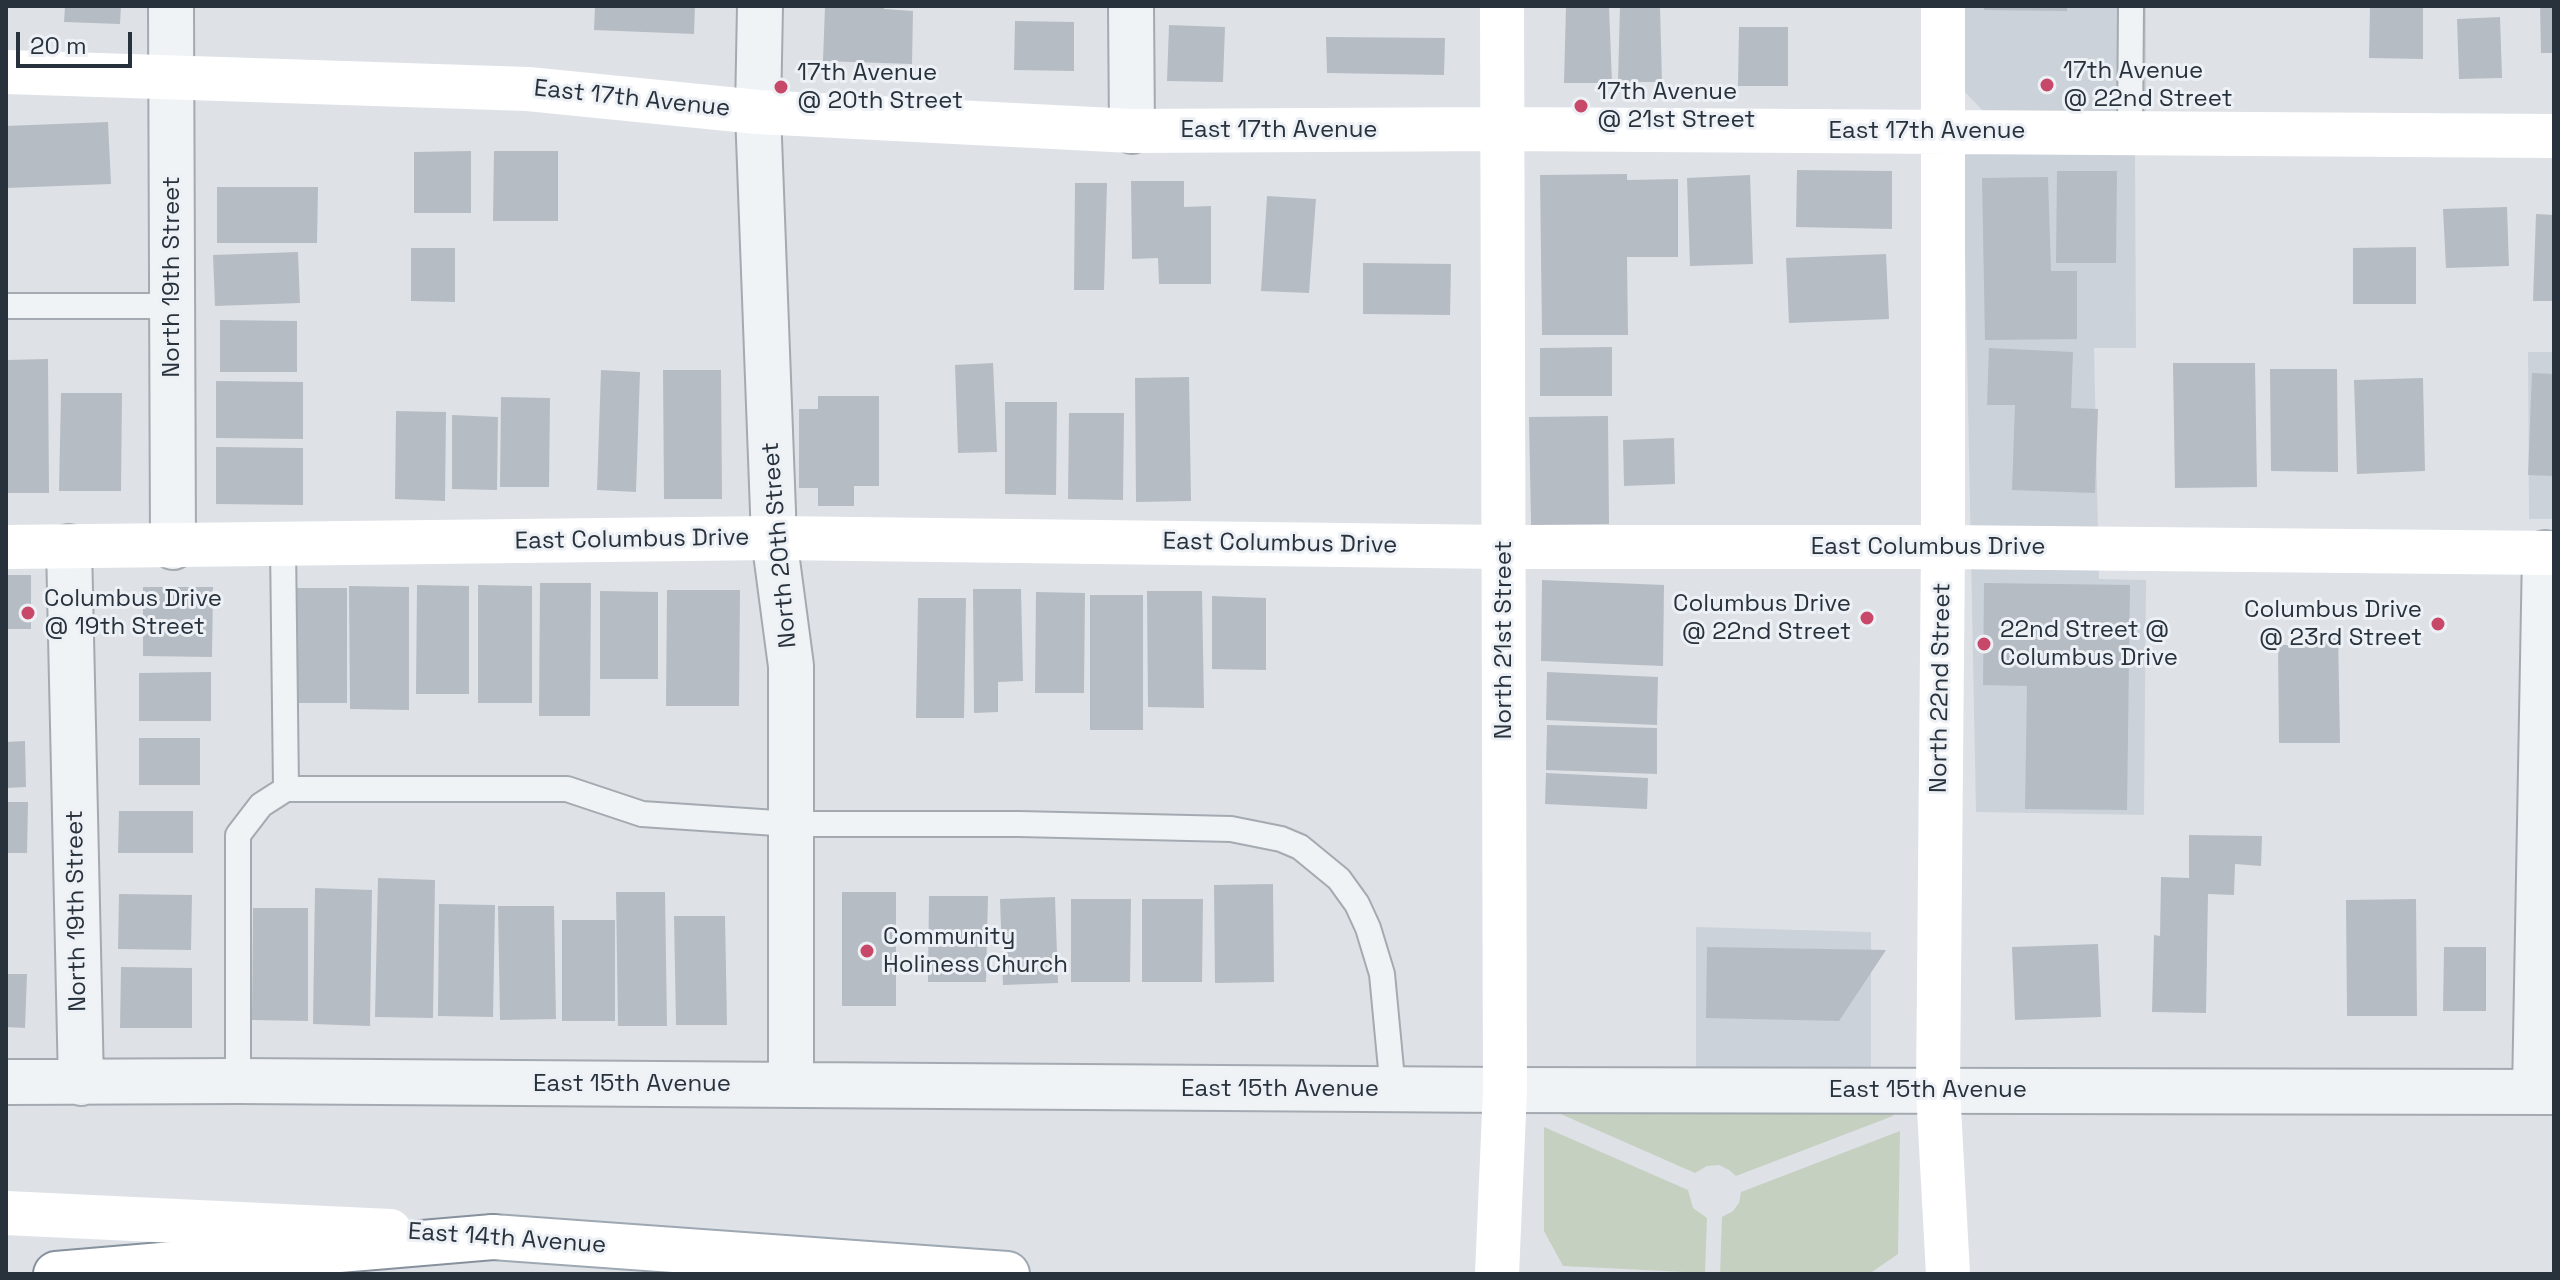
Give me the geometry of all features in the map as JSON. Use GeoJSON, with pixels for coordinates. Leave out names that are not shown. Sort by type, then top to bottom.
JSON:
{"type":"FeatureCollection","features":[{"type":"Feature","properties":{"kind":"main road","name":"North 21st Street"},"geometry":{"type":"LineString","coordinates":[[1497,1274],[1505,1090],[1502,6]]}},
{"type":"Feature","properties":{"kind":"main road","name":"North 22nd Street"},"geometry":{"type":"LineString","coordinates":[[1943,6],[1943,547],[1938,1090],[1948,1274]]}},
{"type":"Feature","properties":{"kind":"main road","name":"East 17th Avenue"},"geometry":{"type":"LineString","coordinates":[[6,72],[528,89],[758,112],[1132,131],[1502,129],[2554,136]]}},
{"type":"Feature","properties":{"kind":"main road","name":"East Columbus Drive"},"geometry":{"type":"LineString","coordinates":[[6,547],[774,538],[1504,547],[1943,547],[2550,553]]}},
{"type":"Feature","properties":{"kind":"main road","name":"East 14th Avenue"},"geometry":{"type":"LineString","coordinates":[[6,1213],[493,1237],[1007,1274]]}},
{"type":"Feature","properties":{"kind":"main road"},"geometry":{"type":"LineString","coordinates":[[56,1274],[493,1237]]}},
{"type":"Feature","properties":{"kind":"street","name":"North 19th Street"},"geometry":{"type":"LineString","coordinates":[[171,6],[173,547]]}},
{"type":"Feature","properties":{"kind":"street","name":"North 20th Street"},"geometry":{"type":"LineString","coordinates":[[760,6],[758,112],[774,538],[791,666],[791,1085]]}},
{"type":"Feature","properties":{"kind":"street"},"geometry":{"type":"LineString","coordinates":[[1131,6],[1132,131]]}},
{"type":"Feature","properties":{"kind":"street","name":"North 19th Street"},"geometry":{"type":"LineString","coordinates":[[69,547],[81,1083]]}},
{"type":"Feature","properties":{"kind":"street"},"geometry":{"type":"LineString","coordinates":[[2544,1092],[2550,553]]}},
{"type":"Feature","properties":{"kind":"street","name":"East 15th Avenue"},"geometry":{"type":"LineString","coordinates":[[6,1082],[1393,1090],[2544,1092]]}},
{"type":"Feature","properties":{"kind":"lane"},"geometry":{"type":"LineString","coordinates":[[2130,133],[2131,6]]}},
{"type":"Feature","properties":{"kind":"lane"},"geometry":{"type":"LineString","coordinates":[[6,306],[172,306]]}},
{"type":"Feature","properties":{"kind":"lane"},"geometry":{"type":"LineString","coordinates":[[283,546],[286,789]]}},
{"type":"Feature","properties":{"kind":"lane"},"geometry":{"type":"LineString","coordinates":[[238,1081],[238,835],[261,805],[286,789],[567,789],[642,814],[791,824],[1019,824],[1231,829],[1281,839],[1300,847],[1339,879],[1357,904],[1368,928],[1382,974],[1393,1090]]}},
{"type":"Feature","properties":{"kind":"shaded area"},"geometry":{"type":"Polygon","coordinates":[[[1960,6],[2146,6],[2146,115],[1984,112],[1961,88],[1960,6]]]}},
{"type":"Feature","properties":{"kind":"shaded area"},"geometry":{"type":"Polygon","coordinates":[[[2135,147],[2136,348],[2094,348],[2099,579],[2146,580],[2144,815],[1976,812],[1963,148],[2135,147]]]}},
{"type":"Feature","properties":{"kind":"shaded area"},"geometry":{"type":"Polygon","coordinates":[[[2528,352],[2554,352],[2554,519],[2529,519],[2528,352]]]}},
{"type":"Feature","properties":{"kind":"shaded area"},"geometry":{"type":"Polygon","coordinates":[[[1696,927],[1871,932],[1871,1084],[1696,1084],[1696,927]]]}},
{"type":"Feature","properties":{"kind":"green space"},"geometry":{"type":"Polygon","coordinates":[[[1547,1108],[1892,1108],[1893,1116],[1736,1176],[1719,1165],[1707,1166],[1695,1173],[1547,1108]]]}},
{"type":"Feature","properties":{"kind":"green space"},"geometry":{"type":"Polygon","coordinates":[[[1544,1127],[1688,1190],[1693,1208],[1707,1218],[1705,1273],[1563,1266],[1544,1231],[1544,1127]]]}},
{"type":"Feature","properties":{"kind":"green space"},"geometry":{"type":"Polygon","coordinates":[[[1900,1131],[1898,1254],[1869,1274],[1720,1274],[1722,1217],[1733,1211],[1739,1203],[1741,1192],[1900,1131]]]}},
{"type":"Feature","properties":{"kind":"building"},"geometry":{"type":"Polygon","coordinates":[[[65,6],[121,6],[120,24],[64,22],[65,6]]]}},
{"type":"Feature","properties":{"kind":"building"},"geometry":{"type":"Polygon","coordinates":[[[595,6],[695,6],[694,34],[594,30],[595,6]]]}},
{"type":"Feature","properties":{"kind":"building"},"geometry":{"type":"Polygon","coordinates":[[[825,6],[884,6],[884,9],[913,11],[912,64],[823,61],[825,6]]]}},
{"type":"Feature","properties":{"kind":"building"},"geometry":{"type":"Polygon","coordinates":[[[1566,6],[1609,6],[1612,83],[1564,83],[1566,6]]]}},
{"type":"Feature","properties":{"kind":"building"},"geometry":{"type":"Polygon","coordinates":[[[1620,6],[1660,6],[1662,82],[1618,82],[1620,6]]]}},
{"type":"Feature","properties":{"kind":"building"},"geometry":{"type":"Polygon","coordinates":[[[1984,6],[2067,6],[2067,11],[1984,10],[1984,6]]]}},
{"type":"Feature","properties":{"kind":"building"},"geometry":{"type":"Polygon","coordinates":[[[2370,6],[2423,6],[2423,59],[2369,58],[2370,6]]]}},
{"type":"Feature","properties":{"kind":"building"},"geometry":{"type":"Polygon","coordinates":[[[2540,6],[2554,6],[2554,53],[2541,53],[2540,6]]]}},
{"type":"Feature","properties":{"kind":"building"},"geometry":{"type":"Polygon","coordinates":[[[2500,17],[2502,78],[2459,79],[2457,19],[2500,17]]]}},
{"type":"Feature","properties":{"kind":"building"},"geometry":{"type":"Polygon","coordinates":[[[1015,21],[1074,22],[1074,71],[1014,70],[1015,21]]]}},
{"type":"Feature","properties":{"kind":"building"},"geometry":{"type":"Polygon","coordinates":[[[1169,25],[1225,27],[1223,82],[1167,81],[1169,25]]]}},
{"type":"Feature","properties":{"kind":"building"},"geometry":{"type":"Polygon","coordinates":[[[1739,27],[1788,27],[1788,86],[1738,86],[1739,27]]]}},
{"type":"Feature","properties":{"kind":"building"},"geometry":{"type":"Polygon","coordinates":[[[1326,37],[1445,38],[1444,75],[1327,73],[1326,37]]]}},
{"type":"Feature","properties":{"kind":"building"},"geometry":{"type":"Polygon","coordinates":[[[108,122],[111,184],[6,188],[6,126],[108,122]]]}},
{"type":"Feature","properties":{"kind":"building"},"geometry":{"type":"Polygon","coordinates":[[[471,151],[471,213],[414,213],[414,152],[471,151]]]}},
{"type":"Feature","properties":{"kind":"building"},"geometry":{"type":"Polygon","coordinates":[[[494,151],[558,151],[558,221],[493,221],[494,151]]]}},
{"type":"Feature","properties":{"kind":"building"},"geometry":{"type":"Polygon","coordinates":[[[1797,170],[1892,171],[1892,229],[1796,227],[1797,170]]]}},
{"type":"Feature","properties":{"kind":"building"},"geometry":{"type":"Polygon","coordinates":[[[2057,171],[2117,171],[2116,263],[2056,263],[2057,171]]]}},
{"type":"Feature","properties":{"kind":"building"},"geometry":{"type":"Polygon","coordinates":[[[1627,174],[1627,180],[1678,179],[1678,257],[1627,257],[1628,335],[1542,335],[1540,175],[1627,174]]]}},
{"type":"Feature","properties":{"kind":"building"},"geometry":{"type":"Polygon","coordinates":[[[1750,175],[1753,264],[1690,266],[1687,178],[1750,175]]]}},
{"type":"Feature","properties":{"kind":"building"},"geometry":{"type":"Polygon","coordinates":[[[2048,177],[2051,271],[2077,271],[2077,339],[1985,340],[1982,178],[2048,177]]]}},
{"type":"Feature","properties":{"kind":"building"},"geometry":{"type":"Polygon","coordinates":[[[1131,181],[1184,181],[1184,207],[1211,206],[1211,284],[1159,284],[1158,258],[1132,259],[1131,181]]]}},
{"type":"Feature","properties":{"kind":"building"},"geometry":{"type":"Polygon","coordinates":[[[1075,183],[1107,183],[1104,290],[1074,290],[1075,183]]]}},
{"type":"Feature","properties":{"kind":"building"},"geometry":{"type":"Polygon","coordinates":[[[217,187],[318,187],[317,243],[217,243],[217,187]]]}},
{"type":"Feature","properties":{"kind":"building"},"geometry":{"type":"Polygon","coordinates":[[[1267,196],[1316,199],[1309,293],[1261,291],[1267,196]]]}},
{"type":"Feature","properties":{"kind":"building"},"geometry":{"type":"Polygon","coordinates":[[[2507,207],[2509,266],[2446,268],[2443,209],[2507,207]]]}},
{"type":"Feature","properties":{"kind":"building"},"geometry":{"type":"Polygon","coordinates":[[[2536,214],[2554,215],[2554,301],[2533,301],[2536,214]]]}},
{"type":"Feature","properties":{"kind":"building"},"geometry":{"type":"Polygon","coordinates":[[[2416,247],[2416,304],[2353,304],[2353,248],[2416,247]]]}},
{"type":"Feature","properties":{"kind":"building"},"geometry":{"type":"Polygon","coordinates":[[[411,248],[455,248],[455,302],[411,301],[411,248]]]}},
{"type":"Feature","properties":{"kind":"building"},"geometry":{"type":"Polygon","coordinates":[[[298,252],[300,303],[215,306],[213,255],[298,252]]]}},
{"type":"Feature","properties":{"kind":"building"},"geometry":{"type":"Polygon","coordinates":[[[1886,254],[1889,319],[1789,323],[1786,258],[1886,254]]]}},
{"type":"Feature","properties":{"kind":"building"},"geometry":{"type":"Polygon","coordinates":[[[1363,263],[1451,264],[1450,315],[1363,314],[1363,263]]]}},
{"type":"Feature","properties":{"kind":"building"},"geometry":{"type":"Polygon","coordinates":[[[220,320],[297,321],[297,372],[220,372],[220,320]]]}},
{"type":"Feature","properties":{"kind":"building"},"geometry":{"type":"Polygon","coordinates":[[[1612,347],[1612,396],[1540,396],[1540,348],[1612,347]]]}},
{"type":"Feature","properties":{"kind":"building"},"geometry":{"type":"Polygon","coordinates":[[[1989,348],[2073,352],[2071,408],[2098,409],[2095,493],[2012,490],[2015,405],[1987,405],[1989,348]]]}},
{"type":"Feature","properties":{"kind":"building"},"geometry":{"type":"Polygon","coordinates":[[[48,359],[49,493],[6,493],[6,360],[48,359]]]}},
{"type":"Feature","properties":{"kind":"building"},"geometry":{"type":"Polygon","coordinates":[[[993,363],[997,452],[958,453],[955,365],[993,363]]]}},
{"type":"Feature","properties":{"kind":"building"},"geometry":{"type":"Polygon","coordinates":[[[2173,363],[2255,363],[2257,487],[2175,488],[2173,363]]]}},
{"type":"Feature","properties":{"kind":"building"},"geometry":{"type":"Polygon","coordinates":[[[2270,369],[2337,369],[2338,472],[2271,471],[2270,369]]]}},
{"type":"Feature","properties":{"kind":"building"},"geometry":{"type":"Polygon","coordinates":[[[601,370],[640,372],[636,492],[597,490],[601,370]]]}},
{"type":"Feature","properties":{"kind":"building"},"geometry":{"type":"Polygon","coordinates":[[[663,370],[721,370],[722,499],[664,499],[663,370]]]}},
{"type":"Feature","properties":{"kind":"building"},"geometry":{"type":"Polygon","coordinates":[[[2532,373],[2554,374],[2554,476],[2528,475],[2532,373]]]}},
{"type":"Feature","properties":{"kind":"building"},"geometry":{"type":"Polygon","coordinates":[[[1189,377],[1191,501],[1136,502],[1135,378],[1189,377]]]}},
{"type":"Feature","properties":{"kind":"building"},"geometry":{"type":"Polygon","coordinates":[[[2423,378],[2425,471],[2357,474],[2354,380],[2423,378]]]}},
{"type":"Feature","properties":{"kind":"building"},"geometry":{"type":"Polygon","coordinates":[[[216,381],[303,382],[303,439],[216,438],[216,381]]]}},
{"type":"Feature","properties":{"kind":"building"},"geometry":{"type":"Polygon","coordinates":[[[61,393],[122,393],[121,491],[59,491],[61,393]]]}},
{"type":"Feature","properties":{"kind":"building"},"geometry":{"type":"Polygon","coordinates":[[[818,396],[879,396],[879,486],[854,486],[854,506],[818,506],[818,488],[799,488],[799,409],[818,409],[818,396]]]}},
{"type":"Feature","properties":{"kind":"building"},"geometry":{"type":"Polygon","coordinates":[[[501,397],[550,398],[549,487],[500,487],[501,397]]]}},
{"type":"Feature","properties":{"kind":"building"},"geometry":{"type":"Polygon","coordinates":[[[1005,402],[1057,402],[1056,495],[1005,494],[1005,402]]]}},
{"type":"Feature","properties":{"kind":"building"},"geometry":{"type":"Polygon","coordinates":[[[396,411],[446,412],[445,501],[395,499],[396,411]]]}},
{"type":"Feature","properties":{"kind":"building"},"geometry":{"type":"Polygon","coordinates":[[[1069,413],[1124,413],[1123,500],[1068,499],[1069,413]]]}},
{"type":"Feature","properties":{"kind":"building"},"geometry":{"type":"Polygon","coordinates":[[[452,415],[498,417],[497,490],[452,489],[452,415]]]}},
{"type":"Feature","properties":{"kind":"building"},"geometry":{"type":"Polygon","coordinates":[[[1608,416],[1609,524],[1531,525],[1529,417],[1608,416]]]}},
{"type":"Feature","properties":{"kind":"building"},"geometry":{"type":"Polygon","coordinates":[[[1674,438],[1675,484],[1624,486],[1623,440],[1674,438]]]}},
{"type":"Feature","properties":{"kind":"building"},"geometry":{"type":"Polygon","coordinates":[[[216,447],[303,448],[303,505],[216,504],[216,447]]]}},
{"type":"Feature","properties":{"kind":"building"},"geometry":{"type":"Polygon","coordinates":[[[6,575],[31,575],[31,629],[6,629],[6,575]]]}},
{"type":"Feature","properties":{"kind":"building"},"geometry":{"type":"Polygon","coordinates":[[[1542,580],[1664,585],[1663,666],[1541,661],[1542,580]]]}},
{"type":"Feature","properties":{"kind":"building"},"geometry":{"type":"Polygon","coordinates":[[[540,583],[591,583],[590,716],[539,716],[540,583]]]}},
{"type":"Feature","properties":{"kind":"building"},"geometry":{"type":"Polygon","coordinates":[[[1984,583],[2130,585],[2127,810],[2025,809],[2027,686],[1983,685],[1984,583]]]}},
{"type":"Feature","properties":{"kind":"building"},"geometry":{"type":"Polygon","coordinates":[[[417,585],[469,586],[469,694],[416,694],[417,585]]]}},
{"type":"Feature","properties":{"kind":"building"},"geometry":{"type":"Polygon","coordinates":[[[478,585],[532,586],[532,703],[478,703],[478,585]]]}},
{"type":"Feature","properties":{"kind":"building"},"geometry":{"type":"Polygon","coordinates":[[[349,586],[409,587],[409,710],[350,709],[349,586]]]}},
{"type":"Feature","properties":{"kind":"building"},"geometry":{"type":"Polygon","coordinates":[[[143,587],[213,587],[212,657],[143,656],[143,587]]]}},
{"type":"Feature","properties":{"kind":"building"},"geometry":{"type":"Polygon","coordinates":[[[286,588],[347,588],[347,703],[286,703],[286,588]]]}},
{"type":"Feature","properties":{"kind":"building"},"geometry":{"type":"Polygon","coordinates":[[[973,589],[1021,589],[1023,681],[998,682],[998,712],[974,713],[973,589]]]}},
{"type":"Feature","properties":{"kind":"building"},"geometry":{"type":"Polygon","coordinates":[[[667,590],[740,590],[739,706],[666,706],[667,590]]]}},
{"type":"Feature","properties":{"kind":"building"},"geometry":{"type":"Polygon","coordinates":[[[600,591],[658,592],[658,679],[600,679],[600,591]]]}},
{"type":"Feature","properties":{"kind":"building"},"geometry":{"type":"Polygon","coordinates":[[[1147,591],[1202,591],[1204,708],[1148,707],[1147,591]]]}},
{"type":"Feature","properties":{"kind":"building"},"geometry":{"type":"Polygon","coordinates":[[[1036,592],[1085,593],[1084,693],[1035,693],[1036,592]]]}},
{"type":"Feature","properties":{"kind":"building"},"geometry":{"type":"Polygon","coordinates":[[[1090,595],[1143,595],[1143,730],[1090,730],[1090,595]]]}},
{"type":"Feature","properties":{"kind":"building"},"geometry":{"type":"Polygon","coordinates":[[[1212,596],[1266,598],[1266,670],[1212,669],[1212,596]]]}},
{"type":"Feature","properties":{"kind":"building"},"geometry":{"type":"Polygon","coordinates":[[[918,598],[966,598],[964,718],[916,718],[918,598]]]}},
{"type":"Feature","properties":{"kind":"building"},"geometry":{"type":"Polygon","coordinates":[[[2338,631],[2340,743],[2279,743],[2278,645],[2302,645],[2301,632],[2338,631]]]}},
{"type":"Feature","properties":{"kind":"building"},"geometry":{"type":"Polygon","coordinates":[[[211,672],[211,721],[139,721],[139,673],[211,672]]]}},
{"type":"Feature","properties":{"kind":"building"},"geometry":{"type":"Polygon","coordinates":[[[1547,672],[1658,677],[1657,725],[1546,720],[1547,672]]]}},
{"type":"Feature","properties":{"kind":"building"},"geometry":{"type":"Polygon","coordinates":[[[1547,725],[1657,728],[1657,774],[1546,770],[1547,725]]]}},
{"type":"Feature","properties":{"kind":"building"},"geometry":{"type":"Polygon","coordinates":[[[139,738],[200,738],[200,785],[139,785],[139,738]]]}},
{"type":"Feature","properties":{"kind":"building"},"geometry":{"type":"Polygon","coordinates":[[[25,741],[26,787],[6,788],[6,742],[25,741]]]}},
{"type":"Feature","properties":{"kind":"building"},"geometry":{"type":"Polygon","coordinates":[[[1546,773],[1648,778],[1647,809],[1545,804],[1546,773]]]}},
{"type":"Feature","properties":{"kind":"building"},"geometry":{"type":"Polygon","coordinates":[[[6,802],[28,802],[27,853],[6,853],[6,802]]]}},
{"type":"Feature","properties":{"kind":"building"},"geometry":{"type":"Polygon","coordinates":[[[119,811],[193,811],[193,853],[118,853],[119,811]]]}},
{"type":"Feature","properties":{"kind":"building"},"geometry":{"type":"Polygon","coordinates":[[[2189,835],[2262,836],[2261,866],[2235,864],[2234,895],[2208,894],[2206,1013],[2152,1012],[2154,935],[2160,936],[2161,877],[2189,878],[2189,835]]]}},
{"type":"Feature","properties":{"kind":"building"},"geometry":{"type":"Polygon","coordinates":[[[378,878],[435,880],[433,1018],[375,1017],[378,878]]]}},
{"type":"Feature","properties":{"kind":"building"},"geometry":{"type":"Polygon","coordinates":[[[1273,884],[1274,982],[1215,983],[1214,885],[1273,884]]]}},
{"type":"Feature","properties":{"kind":"building"},"geometry":{"type":"Polygon","coordinates":[[[315,888],[372,890],[370,1026],[313,1024],[315,888]]]}},
{"type":"Feature","properties":{"kind":"building"},"geometry":{"type":"Polygon","coordinates":[[[616,892],[665,892],[667,1026],[618,1026],[616,892]]]}},
{"type":"Feature","properties":{"kind":"building"},"geometry":{"type":"Polygon","coordinates":[[[842,892],[896,892],[896,1006],[842,1006],[842,892]]]}},
{"type":"Feature","properties":{"kind":"building"},"geometry":{"type":"Polygon","coordinates":[[[119,894],[192,895],[191,950],[118,949],[119,894]]]}},
{"type":"Feature","properties":{"kind":"building"},"geometry":{"type":"Polygon","coordinates":[[[929,896],[988,896],[986,982],[928,982],[929,896]]]}},
{"type":"Feature","properties":{"kind":"building"},"geometry":{"type":"Polygon","coordinates":[[[1055,897],[1058,983],[1003,985],[1000,899],[1055,897]]]}},
{"type":"Feature","properties":{"kind":"building"},"geometry":{"type":"Polygon","coordinates":[[[1071,899],[1131,899],[1130,982],[1071,982],[1071,899]]]}},
{"type":"Feature","properties":{"kind":"building"},"geometry":{"type":"Polygon","coordinates":[[[1142,899],[1203,899],[1202,982],[1142,982],[1142,899]]]}},
{"type":"Feature","properties":{"kind":"building"},"geometry":{"type":"Polygon","coordinates":[[[2416,899],[2417,1016],[2347,1016],[2346,900],[2416,899]]]}},
{"type":"Feature","properties":{"kind":"building"},"geometry":{"type":"Polygon","coordinates":[[[439,904],[495,905],[493,1017],[438,1016],[439,904]]]}},
{"type":"Feature","properties":{"kind":"building"},"geometry":{"type":"Polygon","coordinates":[[[498,906],[554,906],[556,1019],[500,1020],[498,906]]]}},
{"type":"Feature","properties":{"kind":"building"},"geometry":{"type":"Polygon","coordinates":[[[253,908],[308,908],[308,1021],[252,1020],[253,908]]]}},
{"type":"Feature","properties":{"kind":"building"},"geometry":{"type":"Polygon","coordinates":[[[674,916],[725,916],[727,1025],[676,1025],[674,916]]]}},
{"type":"Feature","properties":{"kind":"building"},"geometry":{"type":"Polygon","coordinates":[[[562,920],[615,920],[615,1021],[562,1021],[562,920]]]}},
{"type":"Feature","properties":{"kind":"building"},"geometry":{"type":"Polygon","coordinates":[[[2098,944],[2101,1017],[2015,1020],[2012,947],[2098,944]]]}},
{"type":"Feature","properties":{"kind":"building"},"geometry":{"type":"Polygon","coordinates":[[[1707,947],[1886,950],[1839,1021],[1706,1018],[1707,947]]]}},
{"type":"Feature","properties":{"kind":"building"},"geometry":{"type":"Polygon","coordinates":[[[2444,947],[2486,947],[2486,1011],[2443,1011],[2444,947]]]}},
{"type":"Feature","properties":{"kind":"building"},"geometry":{"type":"Polygon","coordinates":[[[121,967],[192,968],[192,1028],[120,1028],[121,967]]]}},
{"type":"Feature","properties":{"kind":"building"},"geometry":{"type":"Polygon","coordinates":[[[6,974],[27,974],[25,1028],[6,1027],[6,974]]]}},
{"type":"Feature","properties":{"kind":"place","name":"17th Avenue @ 22nd Street"},"geometry":{"type":"Point","coordinates":[2047,85]}},
{"type":"Feature","properties":{"kind":"place","name":"17th Avenue @ 20th Street"},"geometry":{"type":"Point","coordinates":[781,87]}},
{"type":"Feature","properties":{"kind":"place","name":"17th Avenue @ 21st Street"},"geometry":{"type":"Point","coordinates":[1581,106]}},
{"type":"Feature","properties":{"kind":"place","name":"Columbus Drive @ 19th Street"},"geometry":{"type":"Point","coordinates":[28,613]}},
{"type":"Feature","properties":{"kind":"place","name":"Columbus Drive @ 22nd Street"},"geometry":{"type":"Point","coordinates":[1867,618]}},
{"type":"Feature","properties":{"kind":"place","name":"Columbus Drive @ 23rd Street"},"geometry":{"type":"Point","coordinates":[2438,624]}},
{"type":"Feature","properties":{"kind":"place","name":"22nd Street @ Columbus Drive"},"geometry":{"type":"Point","coordinates":[1984,644]}},
{"type":"Feature","properties":{"kind":"place","name":"Community Holiness Church"},"geometry":{"type":"Point","coordinates":[867,951]}}]}
